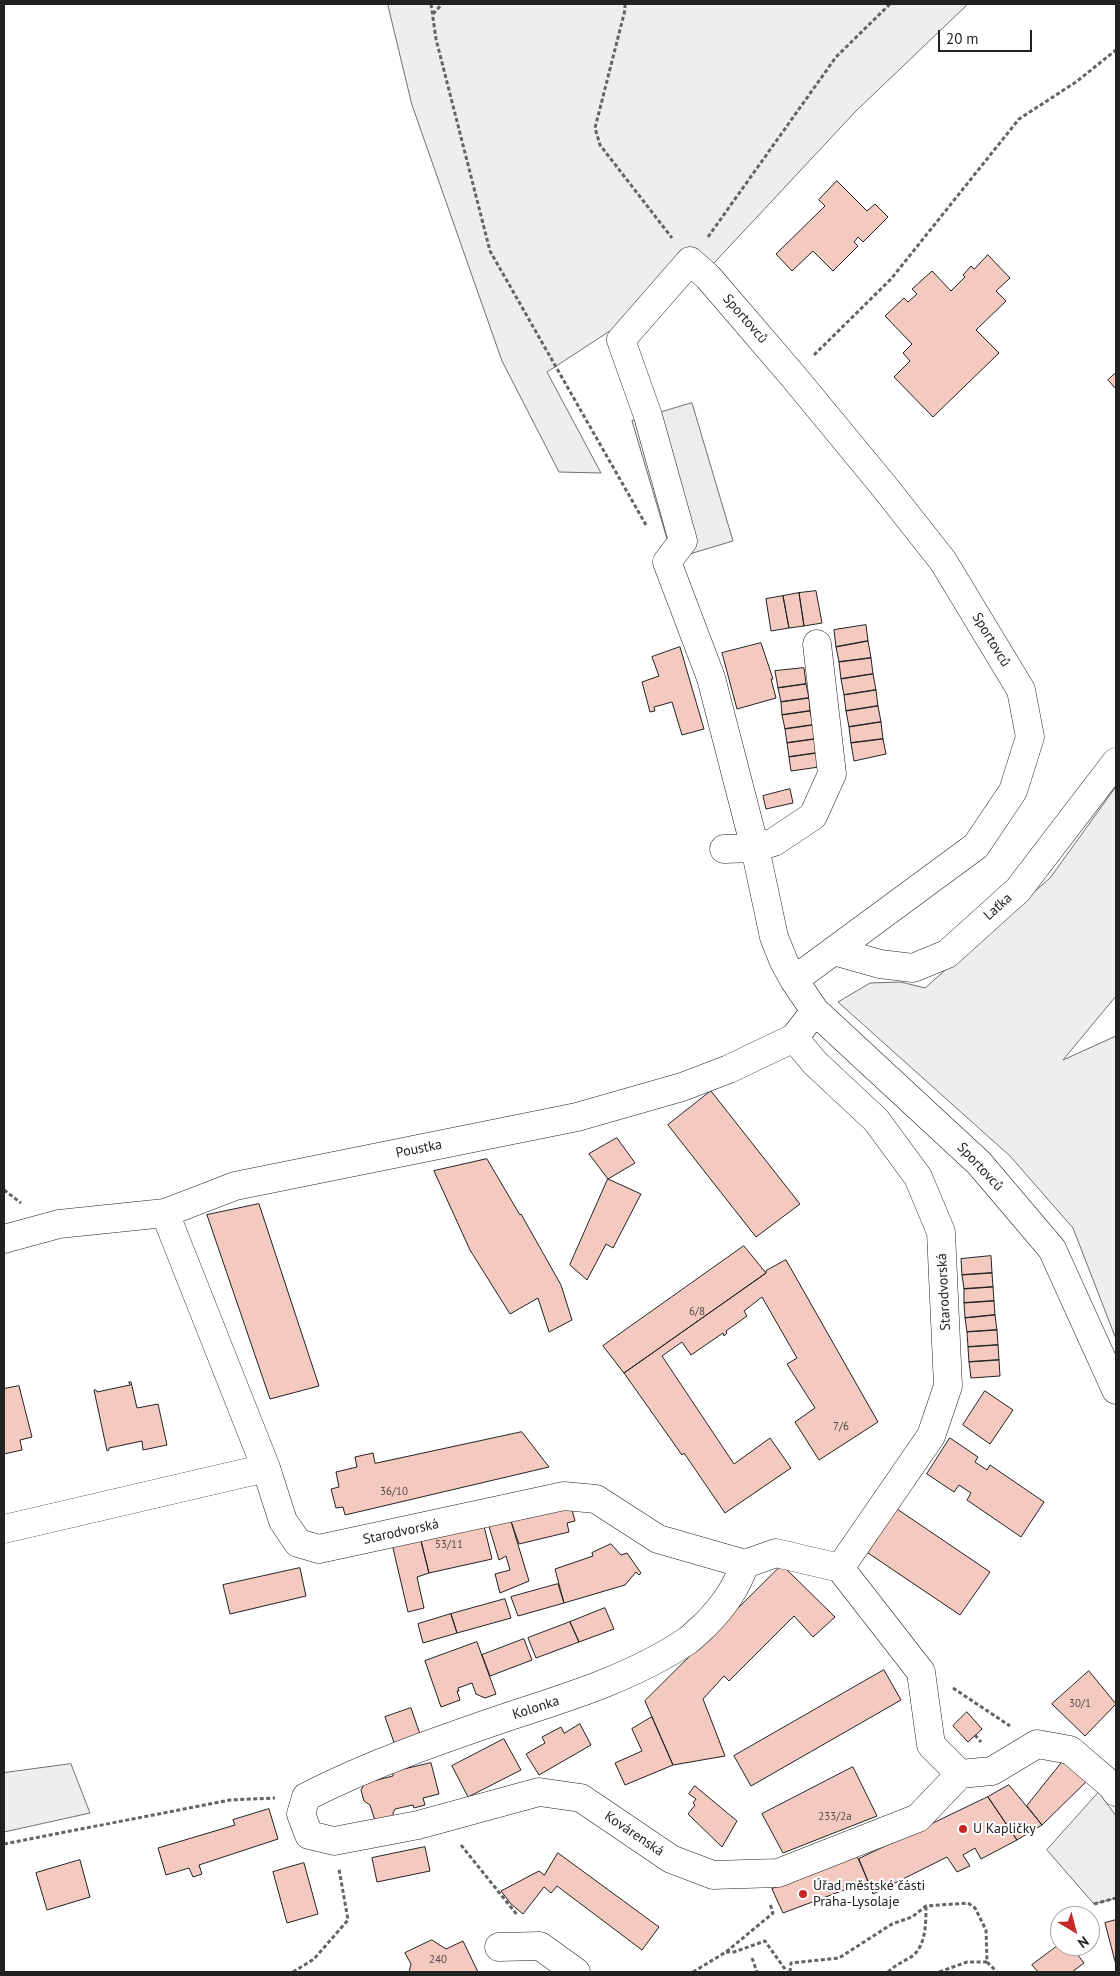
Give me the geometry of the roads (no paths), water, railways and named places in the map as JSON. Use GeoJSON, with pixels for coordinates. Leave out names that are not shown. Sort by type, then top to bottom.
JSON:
{"type":"FeatureCollection","features":[{"type":"Feature","properties":{"kind":"street","name":"Sportovců"},"geometry":{"type":"LineString","coordinates":[[794,980],[976,846],[1014,791],[1030,737],[1021,690],[942,561],[883,485],[793,376],[708,277],[690,261],[621,340],[648,416],[683,541],[666,562],[711,678],[755,848],[774,937],[784,962],[794,980],[815,1011],[978,1162],[1052,1249],[1116,1390]]}},
{"type":"Feature","properties":{"kind":"street"},"geometry":{"type":"LineString","coordinates":[[724,849],[755,848],[774,842],[812,816],[832,774],[817,644]]}},
{"type":"Feature","properties":{"kind":"street","name":"Laťka"},"geometry":{"type":"LineString","coordinates":[[834,950],[880,964],[912,968],[947,954],[1018,890],[1116,762]]}},
{"type":"Feature","properties":{"kind":"street","name":"Poustka"},"geometry":{"type":"LineString","coordinates":[[4,1238],[59,1224],[166,1213],[235,1186],[587,1114],[682,1087],[729,1069],[794,1038],[815,1011]]}},
{"type":"Feature","properties":{"kind":"street","name":"Starodvorská"},"geometry":{"type":"LineString","coordinates":[[794,1038],[815,1063],[876,1120],[918,1177],[941,1232],[948,1386],[931,1436],[840,1568]]}},
{"type":"Feature","properties":{"kind":"street","name":"Starodvorská"},"geometry":{"type":"LineString","coordinates":[[166,1213],[266,1468],[283,1521],[298,1543],[318,1549],[564,1496],[596,1499],[658,1538],[745,1564]]}},
{"type":"Feature","properties":{"kind":"street"},"geometry":{"type":"LineString","coordinates":[[4,1529],[266,1468]]}},
{"type":"Feature","properties":{"kind":"street"},"geometry":{"type":"LineString","coordinates":[[745,1564],[776,1554],[840,1568],[921,1672],[931,1745],[960,1774],[992,1771],[1037,1744],[1070,1750],[1115,1786]]}},
{"type":"Feature","properties":{"kind":"street","name":"Kolonka"},"geometry":{"type":"LineString","coordinates":[[303,1805],[355,1773],[447,1738],[566,1698],[643,1667],[688,1640],[721,1609],[737,1585],[745,1564]]}},
{"type":"Feature","properties":{"kind":"street","name":"Kovárenská"},"geometry":{"type":"LineString","coordinates":[[303,1805],[309,1835],[334,1841],[418,1826],[539,1792],[581,1798],[672,1859],[713,1875],[778,1873],[918,1818],[960,1774]]}},
{"type":"Feature","properties":{"kind":"street"},"geometry":{"type":"LineString","coordinates":[[498,1947],[540,1946],[576,1972]]}},
{"type":"Feature","properties":{"kind":"place","name":"U Kapličky"},"geometry":{"type":"Point","coordinates":[963,1829]}},
{"type":"Feature","properties":{"kind":"place","name":"Úřad městské části Praha-Lysolaje"},"geometry":{"type":"Point","coordinates":[803,1894]}}]}
